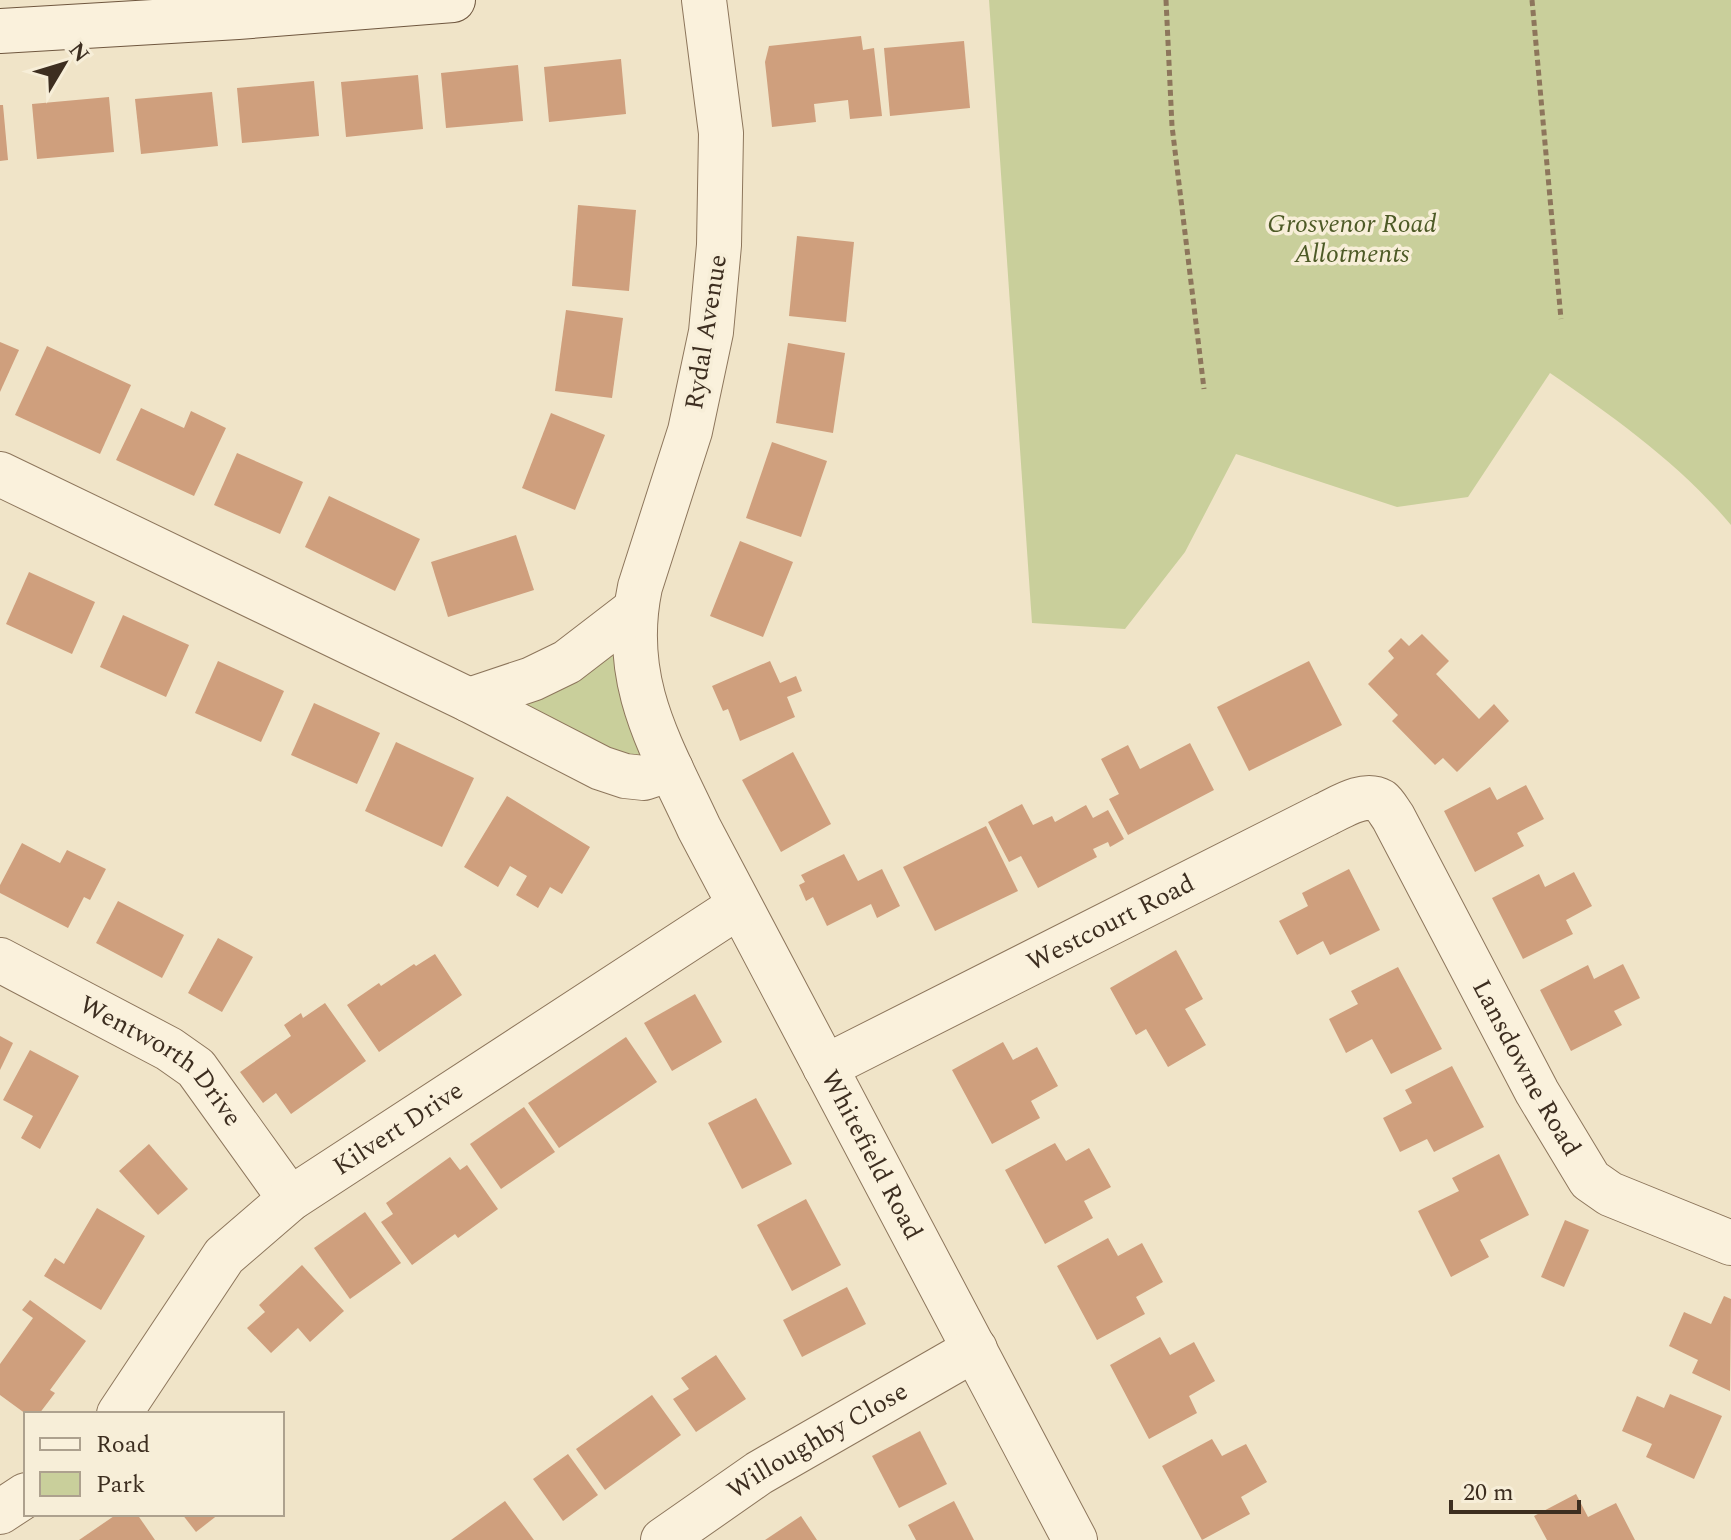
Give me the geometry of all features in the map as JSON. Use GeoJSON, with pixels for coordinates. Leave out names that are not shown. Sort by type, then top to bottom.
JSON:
{"type":"FeatureCollection","features":[{"type":"Feature","properties":{"kind":"street"},"geometry":{"type":"LineString","coordinates":[[0,31],[238,9],[453,0]]}},
{"type":"Feature","properties":{"kind":"street","name":"Rydal Avenue"},"geometry":{"type":"LineString","coordinates":[[671,769],[651,725],[639,686],[633,642],[636,609],[690,431],[711,332],[719,245],[721,133],[704,0]]}},
{"type":"Feature","properties":{"kind":"street"},"geometry":{"type":"LineString","coordinates":[[0,474],[469,700],[601,768],[644,778],[671,769]]}},
{"type":"Feature","properties":{"kind":"street"},"geometry":{"type":"LineString","coordinates":[[469,700],[532,679],[567,662],[636,609]]}},
{"type":"Feature","properties":{"kind":"street","name":"Whitefield Road"},"geometry":{"type":"LineString","coordinates":[[671,769],[739,906],[1075,1540]]}},
{"type":"Feature","properties":{"kind":"street","name":"Westcourt Road"},"geometry":{"type":"LineString","coordinates":[[825,1067],[1354,801],[1369,798],[1381,802],[1393,817]]}},
{"type":"Feature","properties":{"kind":"street","name":"Lansdowne Road"},"geometry":{"type":"LineString","coordinates":[[1393,817],[1537,1092],[1590,1180],[1610,1194],[1731,1243]]}},
{"type":"Feature","properties":{"kind":"street","name":"Kilvert Drive"},"geometry":{"type":"LineString","coordinates":[[120,1412],[224,1256],[290,1199],[739,906]]}},
{"type":"Feature","properties":{"kind":"street","name":"Wentworth Drive"},"geometry":{"type":"LineString","coordinates":[[0,960],[169,1049],[196,1068],[290,1199]]}},
{"type":"Feature","properties":{"kind":"street","name":"Willoughby Close"},"geometry":{"type":"LineString","coordinates":[[663,1540],[759,1473],[975,1349]]}},
{"type":"Feature","properties":{"kind":"street"},"geometry":{"type":"LineString","coordinates":[[0,1512],[24,1496]]}},
{"type":"Feature","properties":{"kind":"path"},"geometry":{"type":"LineString","coordinates":[[1166,0],[1172,126],[1204,389]]}},
{"type":"Feature","properties":{"kind":"path"},"geometry":{"type":"LineString","coordinates":[[1532,0],[1561,319]]}},
{"type":"Feature","properties":{"kind":"green space","name":"Grosvenor Road Allotments"},"geometry":{"type":"Polygon","coordinates":[[[989,0],[1731,0],[1731,525],[1669,462],[1550,373],[1468,497],[1397,507],[1236,454],[1185,552],[1125,629],[1032,623],[989,0]]]}},
{"type":"Feature","properties":{"kind":"green space"},"geometry":{"type":"Polygon","coordinates":[[[633,642],[644,778],[524,728],[532,679],[633,642]]]}},
{"type":"Feature","properties":{"kind":"building"},"geometry":{"type":"Polygon","coordinates":[[[861,36],[863,50],[874,48],[882,116],[850,119],[848,100],[814,104],[816,122],[772,127],[765,62],[769,46],[861,36]]]}},
{"type":"Feature","properties":{"kind":"building"},"geometry":{"type":"Polygon","coordinates":[[[964,41],[970,108],[890,116],[884,48],[964,41]]]}},
{"type":"Feature","properties":{"kind":"building"},"geometry":{"type":"Polygon","coordinates":[[[621,59],[626,114],[549,122],[544,67],[621,59]]]}},
{"type":"Feature","properties":{"kind":"building"},"geometry":{"type":"Polygon","coordinates":[[[518,65],[523,121],[446,128],[441,73],[518,65]]]}},
{"type":"Feature","properties":{"kind":"building"},"geometry":{"type":"Polygon","coordinates":[[[418,75],[423,129],[346,137],[341,82],[418,75]]]}},
{"type":"Feature","properties":{"kind":"building"},"geometry":{"type":"Polygon","coordinates":[[[314,81],[319,136],[242,143],[237,88],[314,81]]]}},
{"type":"Feature","properties":{"kind":"building"},"geometry":{"type":"Polygon","coordinates":[[[212,92],[218,146],[141,154],[135,99],[212,92]]]}},
{"type":"Feature","properties":{"kind":"building"},"geometry":{"type":"Polygon","coordinates":[[[109,97],[114,152],[37,159],[32,104],[109,97]]]}},
{"type":"Feature","properties":{"kind":"building"},"geometry":{"type":"Polygon","coordinates":[[[0,105],[3,105],[8,160],[0,161],[0,105]]]}},
{"type":"Feature","properties":{"kind":"building"},"geometry":{"type":"Polygon","coordinates":[[[578,205],[636,210],[629,291],[572,286],[578,205]]]}},
{"type":"Feature","properties":{"kind":"building"},"geometry":{"type":"Polygon","coordinates":[[[797,236],[854,242],[846,322],[789,316],[797,236]]]}},
{"type":"Feature","properties":{"kind":"building"},"geometry":{"type":"Polygon","coordinates":[[[566,310],[623,318],[612,398],[555,391],[566,310]]]}},
{"type":"Feature","properties":{"kind":"building"},"geometry":{"type":"Polygon","coordinates":[[[0,342],[19,350],[0,392],[0,342]]]}},
{"type":"Feature","properties":{"kind":"building"},"geometry":{"type":"Polygon","coordinates":[[[788,343],[845,353],[833,433],[776,423],[788,343]]]}},
{"type":"Feature","properties":{"kind":"building"},"geometry":{"type":"Polygon","coordinates":[[[47,346],[131,385],[100,454],[15,415],[47,346]]]}},
{"type":"Feature","properties":{"kind":"building"},"geometry":{"type":"Polygon","coordinates":[[[141,408],[184,428],[191,411],[226,428],[194,496],[116,460],[141,408]]]}},
{"type":"Feature","properties":{"kind":"building"},"geometry":{"type":"Polygon","coordinates":[[[551,413],[605,435],[575,510],[522,488],[551,413]]]}},
{"type":"Feature","properties":{"kind":"building"},"geometry":{"type":"Polygon","coordinates":[[[772,442],[827,461],[801,537],[746,518],[772,442]]]}},
{"type":"Feature","properties":{"kind":"building"},"geometry":{"type":"Polygon","coordinates":[[[237,453],[303,482],[280,534],[214,505],[237,453]]]}},
{"type":"Feature","properties":{"kind":"building"},"geometry":{"type":"Polygon","coordinates":[[[329,496],[420,539],[395,591],[305,547],[329,496]]]}},
{"type":"Feature","properties":{"kind":"building"},"geometry":{"type":"Polygon","coordinates":[[[516,535],[534,590],[448,617],[431,562],[516,535]]]}},
{"type":"Feature","properties":{"kind":"building"},"geometry":{"type":"Polygon","coordinates":[[[740,541],[793,562],[763,637],[710,616],[740,541]]]}},
{"type":"Feature","properties":{"kind":"building"},"geometry":{"type":"Polygon","coordinates":[[[29,572],[95,602],[72,654],[6,624],[29,572]]]}},
{"type":"Feature","properties":{"kind":"building"},"geometry":{"type":"Polygon","coordinates":[[[123,615],[189,645],[166,697],[100,667],[123,615]]]}},
{"type":"Feature","properties":{"kind":"building"},"geometry":{"type":"Polygon","coordinates":[[[1422,634],[1449,661],[1436,674],[1479,719],[1494,704],[1509,721],[1457,772],[1443,758],[1435,765],[1392,721],[1398,715],[1368,684],[1394,658],[1388,651],[1401,638],[1409,646],[1422,634]]]}},
{"type":"Feature","properties":{"kind":"building"},"geometry":{"type":"Polygon","coordinates":[[[218,661],[284,691],[261,742],[195,713],[218,661]]]}},
{"type":"Feature","properties":{"kind":"building"},"geometry":{"type":"Polygon","coordinates":[[[770,661],[780,683],[796,676],[802,691],[787,697],[795,717],[740,741],[728,709],[723,711],[712,686],[770,661]]]}},
{"type":"Feature","properties":{"kind":"building"},"geometry":{"type":"Polygon","coordinates":[[[1309,661],[1342,725],[1249,771],[1217,707],[1309,661]]]}},
{"type":"Feature","properties":{"kind":"building"},"geometry":{"type":"Polygon","coordinates":[[[314,703],[380,733],[357,784],[291,755],[314,703]]]}},
{"type":"Feature","properties":{"kind":"building"},"geometry":{"type":"Polygon","coordinates":[[[396,742],[474,778],[442,847],[365,811],[396,742]]]}},
{"type":"Feature","properties":{"kind":"building"},"geometry":{"type":"Polygon","coordinates":[[[1190,743],[1214,790],[1128,835],[1109,799],[1119,794],[1101,759],[1128,745],[1140,769],[1190,743]]]}},
{"type":"Feature","properties":{"kind":"building"},"geometry":{"type":"Polygon","coordinates":[[[793,752],[831,824],[781,852],[742,780],[793,752]]]}},
{"type":"Feature","properties":{"kind":"building"},"geometry":{"type":"Polygon","coordinates":[[[1526,785],[1544,819],[1517,833],[1524,846],[1475,872],[1444,811],[1490,787],[1497,800],[1526,785]]]}},
{"type":"Feature","properties":{"kind":"building"},"geometry":{"type":"Polygon","coordinates":[[[507,796],[590,847],[562,894],[550,887],[538,908],[516,895],[527,876],[510,866],[498,887],[464,867],[507,796]]]}},
{"type":"Feature","properties":{"kind":"building"},"geometry":{"type":"Polygon","coordinates":[[[1022,804],[1033,825],[1052,816],[1055,822],[1086,805],[1093,818],[1108,810],[1124,839],[1110,847],[1108,842],[1093,849],[1097,857],[1038,888],[1021,856],[1009,862],[988,822],[1022,804]]]}},
{"type":"Feature","properties":{"kind":"building"},"geometry":{"type":"Polygon","coordinates":[[[986,826],[1018,891],[935,931],[903,867],[986,826]]]}},
{"type":"Feature","properties":{"kind":"building"},"geometry":{"type":"Polygon","coordinates":[[[22,843],[60,863],[67,850],[106,869],[90,900],[84,897],[68,928],[0,893],[0,885],[22,843]]]}},
{"type":"Feature","properties":{"kind":"building"},"geometry":{"type":"Polygon","coordinates":[[[844,854],[858,881],[882,869],[900,906],[877,918],[871,904],[827,926],[813,897],[806,901],[799,885],[805,882],[801,875],[844,854]]]}},
{"type":"Feature","properties":{"kind":"building"},"geometry":{"type":"Polygon","coordinates":[[[1349,869],[1380,930],[1330,955],[1323,941],[1297,955],[1279,921],[1308,906],[1302,893],[1349,869]]]}},
{"type":"Feature","properties":{"kind":"building"},"geometry":{"type":"Polygon","coordinates":[[[1574,872],[1592,906],[1566,920],[1573,934],[1523,959],[1492,898],[1539,874],[1545,887],[1574,872]]]}},
{"type":"Feature","properties":{"kind":"building"},"geometry":{"type":"Polygon","coordinates":[[[118,901],[184,935],[162,978],[96,943],[118,901]]]}},
{"type":"Feature","properties":{"kind":"building"},"geometry":{"type":"Polygon","coordinates":[[[218,938],[253,957],[222,1012],[188,993],[218,938]]]}},
{"type":"Feature","properties":{"kind":"building"},"geometry":{"type":"Polygon","coordinates":[[[1176,950],[1203,999],[1185,1009],[1206,1045],[1168,1067],[1146,1029],[1136,1035],[1110,988],[1176,950]]]}},
{"type":"Feature","properties":{"kind":"building"},"geometry":{"type":"Polygon","coordinates":[[[435,954],[462,995],[379,1052],[347,1005],[379,983],[381,986],[435,954]]]}},
{"type":"Feature","properties":{"kind":"building"},"geometry":{"type":"Polygon","coordinates":[[[1623,964],[1640,998],[1614,1011],[1622,1025],[1571,1051],[1540,990],[1588,965],[1594,979],[1623,964]]]}},
{"type":"Feature","properties":{"kind":"building"},"geometry":{"type":"Polygon","coordinates":[[[1398,967],[1442,1049],[1391,1074],[1372,1039],[1346,1053],[1329,1019],[1358,1004],[1351,991],[1398,967]]]}},
{"type":"Feature","properties":{"kind":"building"},"geometry":{"type":"Polygon","coordinates":[[[695,994],[722,1042],[672,1071],[644,1023],[695,994]]]}},
{"type":"Feature","properties":{"kind":"building"},"geometry":{"type":"Polygon","coordinates":[[[325,1003],[366,1061],[291,1114],[276,1093],[263,1103],[240,1072],[291,1036],[284,1025],[301,1013],[303,1018],[325,1003]]]}},
{"type":"Feature","properties":{"kind":"building"},"geometry":{"type":"Polygon","coordinates":[[[0,1036],[13,1043],[0,1070],[0,1036]]]}},
{"type":"Feature","properties":{"kind":"building"},"geometry":{"type":"Polygon","coordinates":[[[626,1037],[657,1082],[559,1148],[528,1103],[626,1037]]]}},
{"type":"Feature","properties":{"kind":"building"},"geometry":{"type":"Polygon","coordinates":[[[1003,1042],[1013,1060],[1037,1047],[1058,1086],[1031,1101],[1040,1118],[992,1144],[952,1070],[1003,1042]]]}},
{"type":"Feature","properties":{"kind":"building"},"geometry":{"type":"Polygon","coordinates":[[[30,1050],[79,1076],[40,1149],[21,1138],[33,1116],[3,1100],[30,1050]]]}},
{"type":"Feature","properties":{"kind":"building"},"geometry":{"type":"Polygon","coordinates":[[[1452,1066],[1484,1127],[1434,1152],[1427,1139],[1400,1152],[1383,1118],[1412,1103],[1405,1090],[1452,1066]]]}},
{"type":"Feature","properties":{"kind":"building"},"geometry":{"type":"Polygon","coordinates":[[[756,1098],[792,1164],[742,1189],[708,1123],[756,1098]]]}},
{"type":"Feature","properties":{"kind":"building"},"geometry":{"type":"Polygon","coordinates":[[[524,1107],[555,1152],[501,1189],[470,1144],[524,1107]]]}},
{"type":"Feature","properties":{"kind":"building"},"geometry":{"type":"Polygon","coordinates":[[[1055,1143],[1066,1161],[1089,1148],[1111,1187],[1084,1201],[1093,1218],[1045,1244],[1005,1170],[1055,1143]]]}},
{"type":"Feature","properties":{"kind":"building"},"geometry":{"type":"Polygon","coordinates":[[[149,1144],[188,1189],[158,1215],[119,1171],[149,1144]]]}},
{"type":"Feature","properties":{"kind":"building"},"geometry":{"type":"Polygon","coordinates":[[[1499,1154],[1529,1215],[1480,1240],[1489,1257],[1451,1277],[1418,1211],[1459,1191],[1452,1178],[1499,1154]]]}},
{"type":"Feature","properties":{"kind":"building"},"geometry":{"type":"Polygon","coordinates":[[[450,1157],[460,1170],[467,1165],[498,1209],[458,1238],[455,1234],[412,1265],[381,1222],[393,1214],[386,1203],[450,1157]]]}},
{"type":"Feature","properties":{"kind":"building"},"geometry":{"type":"Polygon","coordinates":[[[806,1199],[841,1265],[792,1291],[757,1225],[806,1199]]]}},
{"type":"Feature","properties":{"kind":"building"},"geometry":{"type":"Polygon","coordinates":[[[97,1208],[145,1236],[101,1310],[44,1276],[55,1258],[64,1264],[97,1208]]]}},
{"type":"Feature","properties":{"kind":"building"},"geometry":{"type":"Polygon","coordinates":[[[365,1212],[401,1263],[350,1299],[314,1248],[365,1212]]]}},
{"type":"Feature","properties":{"kind":"building"},"geometry":{"type":"Polygon","coordinates":[[[1565,1220],[1589,1230],[1564,1287],[1541,1277],[1565,1220]]]}},
{"type":"Feature","properties":{"kind":"building"},"geometry":{"type":"Polygon","coordinates":[[[1108,1238],[1118,1256],[1142,1243],[1163,1282],[1136,1297],[1145,1314],[1097,1340],[1057,1266],[1108,1238]]]}},
{"type":"Feature","properties":{"kind":"building"},"geometry":{"type":"Polygon","coordinates":[[[302,1265],[344,1311],[310,1342],[298,1328],[271,1353],[247,1328],[265,1312],[259,1305],[302,1265]]]}},
{"type":"Feature","properties":{"kind":"building"},"geometry":{"type":"Polygon","coordinates":[[[847,1287],[866,1324],[802,1357],[783,1320],[847,1287]]]}},
{"type":"Feature","properties":{"kind":"building"},"geometry":{"type":"Polygon","coordinates":[[[1724,1296],[1731,1299],[1730,1391],[1692,1373],[1698,1360],[1669,1346],[1684,1312],[1711,1324],[1724,1296]]]}},
{"type":"Feature","properties":{"kind":"building"},"geometry":{"type":"Polygon","coordinates":[[[30,1300],[86,1341],[50,1390],[55,1393],[41,1412],[24,1413],[0,1395],[0,1364],[33,1318],[22,1310],[30,1300]]]}},
{"type":"Feature","properties":{"kind":"building"},"geometry":{"type":"Polygon","coordinates":[[[1160,1337],[1170,1355],[1194,1342],[1215,1381],[1189,1396],[1197,1413],[1149,1439],[1110,1365],[1160,1337]]]}},
{"type":"Feature","properties":{"kind":"building"},"geometry":{"type":"Polygon","coordinates":[[[716,1355],[746,1399],[696,1432],[673,1399],[689,1389],[681,1378],[716,1355]]]}},
{"type":"Feature","properties":{"kind":"building"},"geometry":{"type":"Polygon","coordinates":[[[1670,1394],[1722,1416],[1694,1479],[1646,1457],[1652,1444],[1622,1431],[1637,1396],[1664,1408],[1670,1394]]]}},
{"type":"Feature","properties":{"kind":"building"},"geometry":{"type":"Polygon","coordinates":[[[652,1395],[681,1435],[605,1490],[576,1449],[652,1395]]]}},
{"type":"Feature","properties":{"kind":"building"},"geometry":{"type":"Polygon","coordinates":[[[920,1431],[947,1484],[899,1508],[872,1456],[920,1431]]]}},
{"type":"Feature","properties":{"kind":"building"},"geometry":{"type":"Polygon","coordinates":[[[1212,1439],[1222,1456],[1246,1444],[1267,1482],[1241,1497],[1250,1514],[1202,1540],[1162,1466],[1212,1439]]]}},
{"type":"Feature","properties":{"kind":"building"},"geometry":{"type":"Polygon","coordinates":[[[568,1454],[598,1495],[563,1521],[533,1479],[568,1454]]]}},
{"type":"Feature","properties":{"kind":"building"},"geometry":{"type":"Polygon","coordinates":[[[1576,1494],[1588,1517],[1616,1503],[1635,1540],[1547,1540],[1534,1516],[1576,1494]]]}},
{"type":"Feature","properties":{"kind":"building"},"geometry":{"type":"Polygon","coordinates":[[[505,1501],[534,1540],[451,1540],[505,1501]]]}},
{"type":"Feature","properties":{"kind":"building"},"geometry":{"type":"Polygon","coordinates":[[[954,1501],[974,1540],[916,1540],[908,1525],[954,1501]]]}},
{"type":"Feature","properties":{"kind":"building"},"geometry":{"type":"Polygon","coordinates":[[[114,1516],[138,1516],[155,1540],[79,1540],[114,1516]]]}},
{"type":"Feature","properties":{"kind":"building"},"geometry":{"type":"Polygon","coordinates":[[[184,1516],[216,1516],[196,1532],[184,1516]]]}},
{"type":"Feature","properties":{"kind":"building"},"geometry":{"type":"Polygon","coordinates":[[[801,1516],[817,1540],[765,1540],[801,1516]]]}}]}
